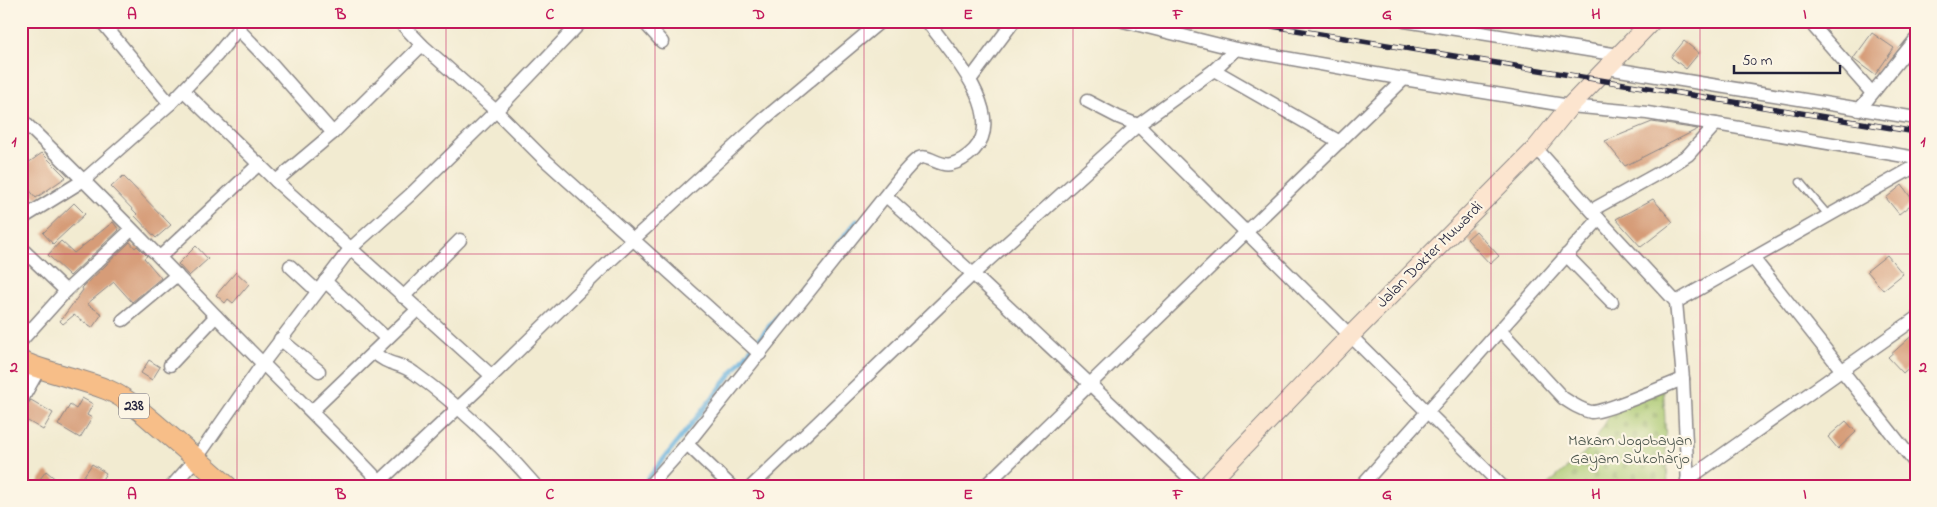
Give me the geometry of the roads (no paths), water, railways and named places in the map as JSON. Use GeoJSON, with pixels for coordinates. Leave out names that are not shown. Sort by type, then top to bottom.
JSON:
{"type":"FeatureCollection","features":[{"type":"Feature","properties":{"kind":"main road","name":"Jalan Dokter Muwardi"},"geometry":{"type":"LineString","coordinates":[[1206,486],[1351,335],[1536,148],[1570,106],[1652,21]]}},
{"type":"Feature","properties":{"kind":"main road","name":"238"},"geometry":{"type":"LineString","coordinates":[[30,365],[109,390],[142,412],[227,486]]}},
{"type":"Feature","properties":{"kind":"street"},"geometry":{"type":"LineString","coordinates":[[101,21],[170,104]]}},
{"type":"Feature","properties":{"kind":"street"},"geometry":{"type":"LineString","coordinates":[[399,21],[422,45],[496,111],[544,159],[756,349]]}},
{"type":"Feature","properties":{"kind":"street"},"geometry":{"type":"LineString","coordinates":[[172,486],[196,459],[262,363],[350,249],[410,195],[496,111],[582,21]]}},
{"type":"Feature","properties":{"kind":"street"},"geometry":{"type":"LineString","coordinates":[[643,21],[662,42]]}},
{"type":"Feature","properties":{"kind":"street"},"geometry":{"type":"LineString","coordinates":[[21,118],[177,274],[262,363],[312,411],[377,484],[492,376],[611,260],[634,241],[764,118],[881,21]]}},
{"type":"Feature","properties":{"kind":"street"},"geometry":{"type":"LineString","coordinates":[[649,486],[687,444],[756,349],[905,171],[918,158],[922,157],[945,165],[953,164],[966,157],[983,137],[985,127],[981,103],[970,80],[928,21]]}},
{"type":"Feature","properties":{"kind":"street"},"geometry":{"type":"LineString","coordinates":[[970,80],[1014,21]]}},
{"type":"Feature","properties":{"kind":"street"},"geometry":{"type":"LineString","coordinates":[[1123,21],[1236,49],[1404,79],[1570,106],[1647,113],[1916,158]]}},
{"type":"Feature","properties":{"kind":"street"},"geometry":{"type":"LineString","coordinates":[[1406,21],[1619,55]]}},
{"type":"Feature","properties":{"kind":"street"},"geometry":{"type":"LineString","coordinates":[[21,219],[84,180],[170,104],[184,91],[240,25],[333,133]]}},
{"type":"Feature","properties":{"kind":"street"},"geometry":{"type":"LineString","coordinates":[[1814,26],[1872,93]]}},
{"type":"Feature","properties":{"kind":"street"},"geometry":{"type":"LineString","coordinates":[[1859,110],[1916,39]]}},
{"type":"Feature","properties":{"kind":"street"},"geometry":{"type":"LineString","coordinates":[[276,180],[333,133],[422,45]]}},
{"type":"Feature","properties":{"kind":"street"},"geometry":{"type":"LineString","coordinates":[[752,486],[973,274],[1138,125],[1214,70],[1236,49]]}},
{"type":"Feature","properties":{"kind":"street"},"geometry":{"type":"LineString","coordinates":[[1606,68],[1916,118]]}},
{"type":"Feature","properties":{"kind":"street"},"geometry":{"type":"LineString","coordinates":[[1214,70],[1340,142]]}},
{"type":"Feature","properties":{"kind":"street"},"geometry":{"type":"LineString","coordinates":[[986,486],[1404,79]]}},
{"type":"Feature","properties":{"kind":"street"},"geometry":{"type":"LineString","coordinates":[[184,91],[350,249],[492,376]]}},
{"type":"Feature","properties":{"kind":"street"},"geometry":{"type":"LineString","coordinates":[[1087,101],[1138,125],[1502,486]]}},
{"type":"Feature","properties":{"kind":"street"},"geometry":{"type":"LineString","coordinates":[[1361,486],[1566,255],[1595,215],[1688,155],[1716,124]]}},
{"type":"Feature","properties":{"kind":"street"},"geometry":{"type":"LineString","coordinates":[[1536,148],[1676,302],[1683,379],[1688,483]]}},
{"type":"Feature","properties":{"kind":"street"},"geometry":{"type":"LineString","coordinates":[[160,257],[259,164]]}},
{"type":"Feature","properties":{"kind":"street"},"geometry":{"type":"LineString","coordinates":[[1676,302],[1916,166]]}},
{"type":"Feature","properties":{"kind":"street"},"geometry":{"type":"LineString","coordinates":[[886,196],[973,274],[1198,486]]}},
{"type":"Feature","properties":{"kind":"street"},"geometry":{"type":"LineString","coordinates":[[21,341],[66,291],[131,230]]}},
{"type":"Feature","properties":{"kind":"street"},"geometry":{"type":"LineString","coordinates":[[403,297],[460,240]]}},
{"type":"Feature","properties":{"kind":"street"},"geometry":{"type":"LineString","coordinates":[[21,248],[66,291]]}},
{"type":"Feature","properties":{"kind":"street"},"geometry":{"type":"LineString","coordinates":[[1566,255],[1612,302]]}},
{"type":"Feature","properties":{"kind":"street"},"geometry":{"type":"LineString","coordinates":[[1753,258],[1841,371],[1911,448],[1916,464]]}},
{"type":"Feature","properties":{"kind":"street"},"geometry":{"type":"LineString","coordinates":[[290,266],[321,286],[386,338]]}},
{"type":"Feature","properties":{"kind":"street"},"geometry":{"type":"LineString","coordinates":[[123,320],[177,274]]}},
{"type":"Feature","properties":{"kind":"street"},"geometry":{"type":"LineString","coordinates":[[312,411],[417,310]]}},
{"type":"Feature","properties":{"kind":"street"},"geometry":{"type":"LineString","coordinates":[[170,365],[216,316]]}},
{"type":"Feature","properties":{"kind":"street"},"geometry":{"type":"LineString","coordinates":[[1688,483],[1916,318]]}},
{"type":"Feature","properties":{"kind":"street"},"geometry":{"type":"LineString","coordinates":[[1500,330],[1563,398],[1575,406],[1592,412],[1610,408],[1683,379]]}},
{"type":"Feature","properties":{"kind":"street"},"geometry":{"type":"LineString","coordinates":[[280,339],[319,371]]}},
{"type":"Feature","properties":{"kind":"street"},"geometry":{"type":"LineString","coordinates":[[374,352],[385,362],[412,371],[483,431],[536,486]]}},
{"type":"Feature","properties":{"kind":"street"},"geometry":{"type":"LineString","coordinates":[[21,401],[30,365]]}},
{"type":"Feature","properties":{"kind":"street"},"geometry":{"type":"LineString","coordinates":[[687,444],[731,486]]}},
{"type":"Feature","properties":{"kind":"lane"},"geometry":{"type":"LineString","coordinates":[[1800,182],[1828,215]]}},
{"type":"Feature","properties":{"kind":"waterway"},"geometry":{"type":"LineString","coordinates":[[642,486],[790,300],[857,221]]}},
{"type":"Feature","properties":{"kind":"railway"},"geometry":{"type":"LineString","coordinates":[[1241,21],[1916,132]]}},
{"type":"Feature","properties":{"kind":"park label","name":"Makam Jogobayan Gayam Sukoharjo"},"geometry":{"type":"Point","coordinates":[1630,450]}}]}
